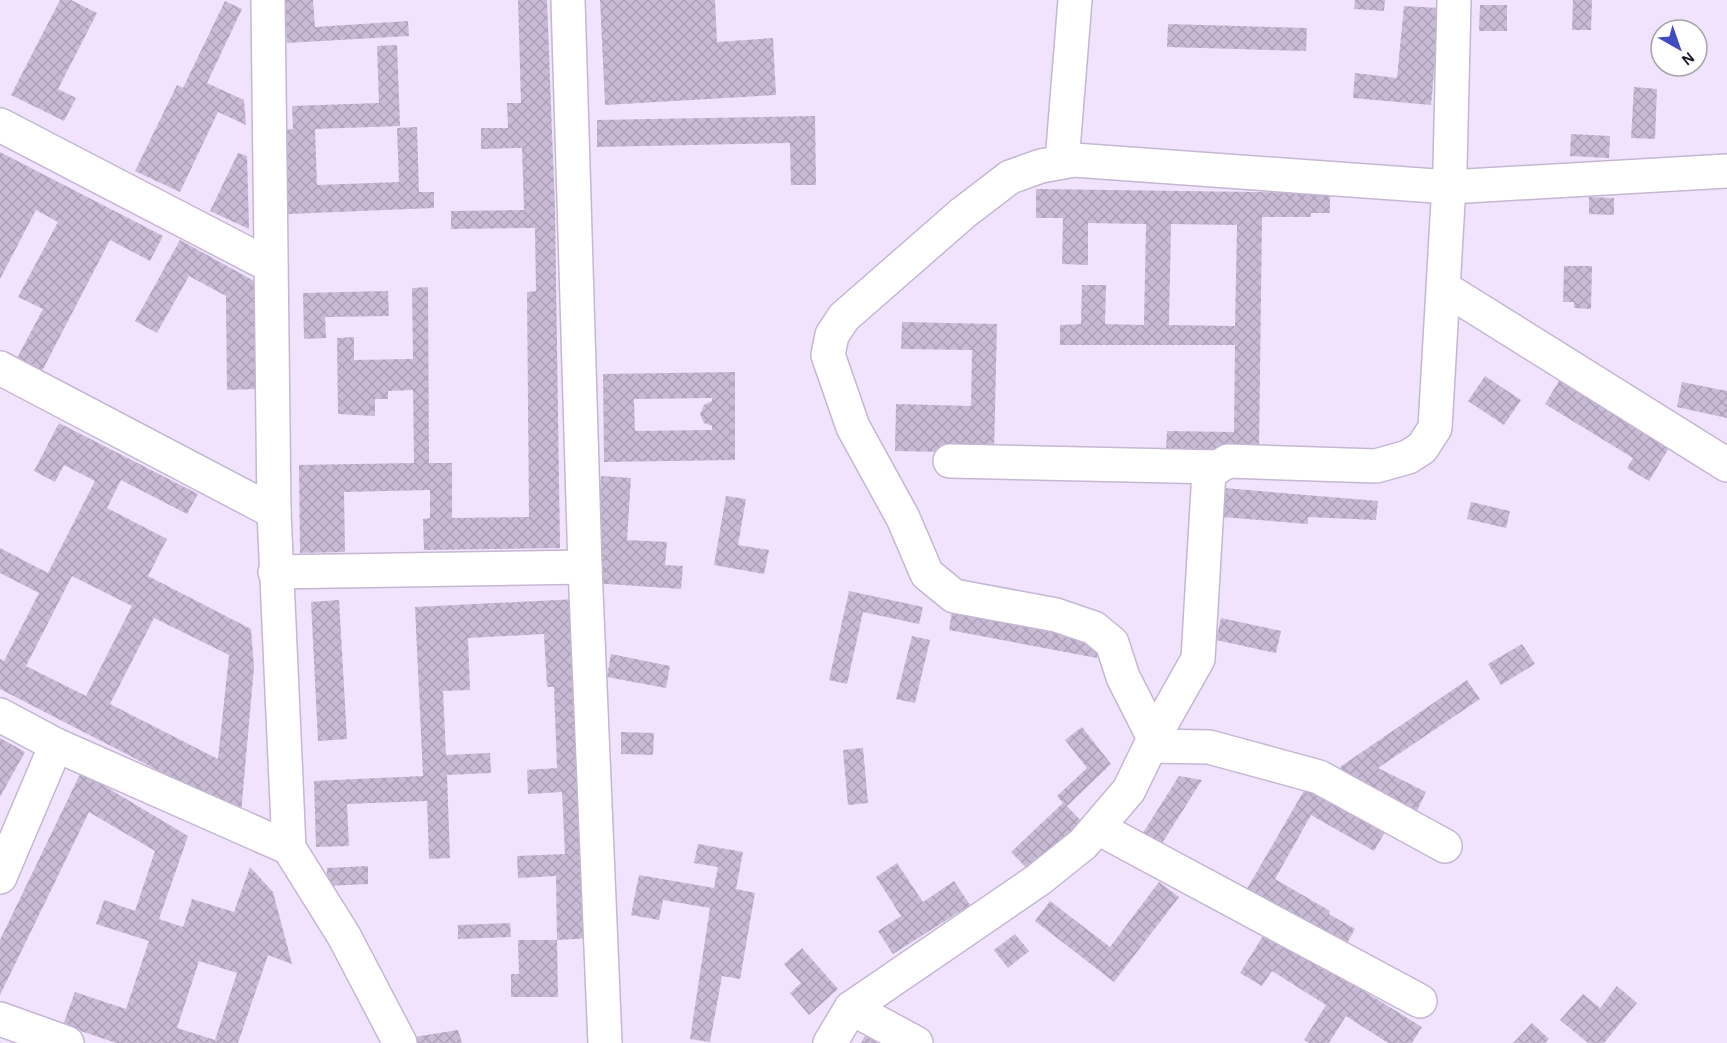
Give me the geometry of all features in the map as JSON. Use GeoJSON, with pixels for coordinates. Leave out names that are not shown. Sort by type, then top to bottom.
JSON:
{"type":"FeatureCollection","features":[{"type":"Feature","properties":{"kind":"street"},"geometry":{"type":"LineString","coordinates":[[568,0],[585,567],[605,1043]]}},
{"type":"Feature","properties":{"kind":"street"},"geometry":{"type":"LineString","coordinates":[[1062,162],[1076,0]]}},
{"type":"Feature","properties":{"kind":"street"},"geometry":{"type":"LineString","coordinates":[[830,1043],[850,1008],[1038,880],[1083,844],[1129,790],[1198,659],[1209,472],[1228,461],[1268,460],[1376,466],[1408,457],[1422,448],[1435,428],[1449,187],[1454,0]]}},
{"type":"Feature","properties":{"kind":"street"},"geometry":{"type":"LineString","coordinates":[[265,1],[275,572],[289,848],[344,936],[400,1043]]}},
{"type":"Feature","properties":{"kind":"street"},"geometry":{"type":"LineString","coordinates":[[0,125],[271,266]]}},
{"type":"Feature","properties":{"kind":"street"},"geometry":{"type":"LineString","coordinates":[[1155,738],[1123,677],[1112,643],[1094,628],[1056,615],[954,596],[927,574],[903,518],[853,427],[828,355],[832,335],[844,317],[963,213],[1010,177],[1041,165],[1074,160],[1449,187],[1727,171]]}},
{"type":"Feature","properties":{"kind":"street"},"geometry":{"type":"LineString","coordinates":[[1444,288],[1727,465]]}},
{"type":"Feature","properties":{"kind":"street"},"geometry":{"type":"LineString","coordinates":[[0,368],[274,512]]}},
{"type":"Feature","properties":{"kind":"street"},"geometry":{"type":"LineString","coordinates":[[950,461],[1218,467]]}},
{"type":"Feature","properties":{"kind":"street"},"geometry":{"type":"LineString","coordinates":[[275,572],[585,567]]}},
{"type":"Feature","properties":{"kind":"street"},"geometry":{"type":"LineString","coordinates":[[0,716],[56,746],[289,848]]}},
{"type":"Feature","properties":{"kind":"street"},"geometry":{"type":"LineString","coordinates":[[1155,738],[1209,747],[1318,777],[1445,846]]}},
{"type":"Feature","properties":{"kind":"street"},"geometry":{"type":"LineString","coordinates":[[0,877],[56,746]]}},
{"type":"Feature","properties":{"kind":"street"},"geometry":{"type":"LineString","coordinates":[[1098,828],[1420,1001]]}},
{"type":"Feature","properties":{"kind":"street"},"geometry":{"type":"LineString","coordinates":[[850,1008],[916,1043]]}},
{"type":"Feature","properties":{"kind":"street"},"geometry":{"type":"LineString","coordinates":[[0,1019],[67,1043]]}},
{"type":"Feature","properties":{"kind":"building"},"geometry":{"type":"Polygon","coordinates":[[[60,0],[71,0],[97,13],[58,89],[76,98],[64,121],[11,95],[60,0]]]}},
{"type":"Feature","properties":{"kind":"building"},"geometry":{"type":"Polygon","coordinates":[[[284,0],[313,0],[315,27],[408,21],[409,36],[287,43],[284,0]]]}},
{"type":"Feature","properties":{"kind":"building"},"geometry":{"type":"Polygon","coordinates":[[[518,0],[547,0],[555,210],[560,548],[424,550],[423,519],[430,518],[430,490],[344,492],[345,552],[300,553],[299,465],[414,463],[413,390],[388,391],[388,399],[375,399],[375,416],[338,414],[337,338],[354,337],[354,360],[413,359],[412,288],[428,287],[429,463],[452,463],[452,518],[529,517],[527,292],[536,291],[535,228],[451,229],[451,211],[524,210],[522,148],[481,149],[481,128],[508,128],[507,103],[521,103],[518,0]]]}},
{"type":"Feature","properties":{"kind":"building"},"geometry":{"type":"Polygon","coordinates":[[[600,0],[715,0],[717,42],[773,38],[776,95],[605,105],[600,0]]]}},
{"type":"Feature","properties":{"kind":"building"},"geometry":{"type":"Polygon","coordinates":[[[1355,0],[1385,0],[1384,11],[1354,9],[1355,0]]]}},
{"type":"Feature","properties":{"kind":"building"},"geometry":{"type":"Polygon","coordinates":[[[1573,0],[1592,0],[1591,30],[1572,30],[1573,0]]]}},
{"type":"Feature","properties":{"kind":"building"},"geometry":{"type":"Polygon","coordinates":[[[225,1],[242,9],[207,83],[244,100],[246,125],[218,112],[180,192],[135,171],[177,85],[183,88],[225,1]]]}},
{"type":"Feature","properties":{"kind":"building"},"geometry":{"type":"Polygon","coordinates":[[[1480,5],[1507,5],[1507,31],[1479,31],[1480,5]]]}},
{"type":"Feature","properties":{"kind":"building"},"geometry":{"type":"Polygon","coordinates":[[[1404,6],[1440,8],[1431,105],[1353,98],[1355,73],[1397,78],[1404,6]]]}},
{"type":"Feature","properties":{"kind":"building"},"geometry":{"type":"Polygon","coordinates":[[[1168,24],[1307,28],[1306,51],[1167,47],[1168,24]]]}},
{"type":"Feature","properties":{"kind":"building"},"geometry":{"type":"Polygon","coordinates":[[[397,45],[400,126],[315,129],[317,185],[399,182],[397,128],[417,127],[419,192],[434,192],[434,208],[288,214],[286,130],[293,129],[292,106],[379,103],[377,46],[397,45]]]}},
{"type":"Feature","properties":{"kind":"building"},"geometry":{"type":"Polygon","coordinates":[[[1634,87],[1657,89],[1655,139],[1631,138],[1634,87]]]}},
{"type":"Feature","properties":{"kind":"building"},"geometry":{"type":"Polygon","coordinates":[[[815,116],[816,185],[791,185],[790,143],[597,147],[597,120],[815,116]]]}},
{"type":"Feature","properties":{"kind":"building"},"geometry":{"type":"Polygon","coordinates":[[[1571,134],[1610,136],[1609,158],[1570,156],[1571,134]]]}},
{"type":"Feature","properties":{"kind":"building"},"geometry":{"type":"Polygon","coordinates":[[[0,152],[163,236],[150,261],[110,240],[40,375],[15,362],[43,309],[18,297],[58,222],[36,210],[0,279],[0,152]]]}},
{"type":"Feature","properties":{"kind":"building"},"geometry":{"type":"Polygon","coordinates":[[[238,153],[247,156],[249,229],[210,211],[238,153]]]}},
{"type":"Feature","properties":{"kind":"building"},"geometry":{"type":"Polygon","coordinates":[[[1036,189],[1330,193],[1330,213],[1311,213],[1311,217],[1262,217],[1259,450],[1166,449],[1167,431],[1234,432],[1235,345],[1060,345],[1060,325],[1081,324],[1082,285],[1106,285],[1105,324],[1144,325],[1146,224],[1088,223],[1088,265],[1062,264],[1063,218],[1036,218],[1036,189]],[[1171,224],[1169,325],[1235,326],[1237,225],[1171,224]]]}},
{"type":"Feature","properties":{"kind":"building"},"geometry":{"type":"Polygon","coordinates":[[[1589,197],[1614,198],[1614,215],[1589,214],[1589,197]]]}},
{"type":"Feature","properties":{"kind":"building"},"geometry":{"type":"Polygon","coordinates":[[[180,240],[256,282],[257,389],[227,390],[226,296],[189,276],[157,333],[135,321],[180,240]]]}},
{"type":"Feature","properties":{"kind":"building"},"geometry":{"type":"Polygon","coordinates":[[[1564,266],[1592,266],[1591,309],[1574,308],[1574,302],[1563,302],[1564,266]]]}},
{"type":"Feature","properties":{"kind":"building"},"geometry":{"type":"Polygon","coordinates":[[[388,291],[389,316],[325,317],[326,338],[304,339],[303,293],[388,291]]]}},
{"type":"Feature","properties":{"kind":"building"},"geometry":{"type":"Polygon","coordinates":[[[902,322],[997,324],[994,453],[895,451],[896,404],[971,406],[972,350],[901,349],[902,322]]]}},
{"type":"Feature","properties":{"kind":"building"},"geometry":{"type":"Polygon","coordinates":[[[735,372],[735,460],[604,462],[603,374],[735,372]],[[712,398],[634,399],[635,431],[712,430],[712,426],[704,423],[700,414],[704,405],[712,401],[712,398]]]}},
{"type":"Feature","properties":{"kind":"building"},"geometry":{"type":"Polygon","coordinates":[[[1485,376],[1521,400],[1504,425],[1468,401],[1485,376]]]}},
{"type":"Feature","properties":{"kind":"building"},"geometry":{"type":"Polygon","coordinates":[[[1559,381],[1669,448],[1649,481],[1627,468],[1633,458],[1545,404],[1559,381]]]}},
{"type":"Feature","properties":{"kind":"building"},"geometry":{"type":"Polygon","coordinates":[[[1682,382],[1727,391],[1727,418],[1677,407],[1682,382]]]}},
{"type":"Feature","properties":{"kind":"building"},"geometry":{"type":"Polygon","coordinates":[[[59,423],[198,494],[187,514],[121,480],[107,508],[167,539],[148,576],[251,629],[254,667],[241,813],[0,689],[0,659],[4,661],[39,593],[0,573],[0,548],[48,573],[95,481],[64,465],[55,482],[34,471],[59,423]],[[72,576],[26,666],[86,696],[132,606],[72,576]],[[154,618],[110,704],[218,759],[229,655],[154,618]]]}},
{"type":"Feature","properties":{"kind":"building"},"geometry":{"type":"Polygon","coordinates":[[[601,476],[631,478],[627,540],[667,542],[665,565],[683,566],[681,589],[593,583],[601,476]]]}},
{"type":"Feature","properties":{"kind":"building"},"geometry":{"type":"Polygon","coordinates":[[[1224,488],[1378,501],[1376,520],[1308,517],[1308,524],[1222,517],[1224,488]]]}},
{"type":"Feature","properties":{"kind":"building"},"geometry":{"type":"Polygon","coordinates":[[[726,496],[746,499],[738,545],[769,550],[764,574],[714,565],[726,496]]]}},
{"type":"Feature","properties":{"kind":"building"},"geometry":{"type":"Polygon","coordinates":[[[1471,502],[1510,511],[1506,528],[1467,519],[1471,502]]]}},
{"type":"Feature","properties":{"kind":"building"},"geometry":{"type":"Polygon","coordinates":[[[849,591],[923,607],[919,624],[863,612],[847,684],[829,680],[849,591]]]}},
{"type":"Feature","properties":{"kind":"building"},"geometry":{"type":"Polygon","coordinates":[[[578,599],[592,938],[557,940],[556,876],[518,878],[517,856],[565,854],[562,792],[528,794],[527,770],[557,768],[554,687],[547,687],[544,634],[468,638],[470,690],[443,691],[446,755],[490,753],[491,773],[447,775],[450,858],[429,859],[427,801],[347,804],[349,846],[316,847],[314,781],[423,776],[415,607],[578,599]]]}},
{"type":"Feature","properties":{"kind":"building"},"geometry":{"type":"Polygon","coordinates":[[[339,600],[347,739],[318,741],[311,602],[339,600]]]}},
{"type":"Feature","properties":{"kind":"building"},"geometry":{"type":"Polygon","coordinates":[[[952,612],[1100,640],[1097,658],[949,630],[952,612]]]}},
{"type":"Feature","properties":{"kind":"building"},"geometry":{"type":"Polygon","coordinates":[[[1221,618],[1281,631],[1276,653],[1216,640],[1221,618]]]}},
{"type":"Feature","properties":{"kind":"building"},"geometry":{"type":"Polygon","coordinates":[[[912,636],[930,640],[915,703],[896,699],[912,636]]]}},
{"type":"Feature","properties":{"kind":"building"},"geometry":{"type":"Polygon","coordinates":[[[1522,644],[1535,664],[1501,685],[1488,664],[1522,644]]]}},
{"type":"Feature","properties":{"kind":"building"},"geometry":{"type":"Polygon","coordinates":[[[611,654],[670,666],[666,688],[607,677],[611,654]]]}},
{"type":"Feature","properties":{"kind":"building"},"geometry":{"type":"Polygon","coordinates":[[[1467,680],[1480,699],[1378,768],[1426,792],[1414,817],[1352,786],[1340,767],[1467,680]]]}},
{"type":"Feature","properties":{"kind":"building"},"geometry":{"type":"Polygon","coordinates":[[[1082,727],[1111,764],[1067,806],[1082,822],[1030,872],[1011,852],[1063,803],[1057,796],[1087,768],[1065,740],[1082,727]]]}},
{"type":"Feature","properties":{"kind":"building"},"geometry":{"type":"Polygon","coordinates":[[[621,732],[654,733],[653,755],[621,754],[621,732]]]}},
{"type":"Feature","properties":{"kind":"building"},"geometry":{"type":"Polygon","coordinates":[[[0,738],[25,752],[0,797],[0,738]]]}},
{"type":"Feature","properties":{"kind":"building"},"geometry":{"type":"Polygon","coordinates":[[[863,748],[868,803],[848,805],[843,750],[863,748]]]}},
{"type":"Feature","properties":{"kind":"building"},"geometry":{"type":"Polygon","coordinates":[[[81,772],[188,836],[159,919],[183,927],[192,899],[234,912],[250,867],[273,892],[292,964],[268,955],[238,1043],[116,1043],[63,1025],[75,992],[126,1009],[149,941],[96,924],[104,900],[135,911],[155,851],[89,812],[0,995],[0,940],[81,772]],[[199,961],[177,1028],[215,1040],[237,973],[199,961]]]}},
{"type":"Feature","properties":{"kind":"building"},"geometry":{"type":"Polygon","coordinates":[[[1179,776],[1202,780],[1159,848],[1141,836],[1179,776]]]}},
{"type":"Feature","properties":{"kind":"building"},"geometry":{"type":"Polygon","coordinates":[[[1309,782],[1388,827],[1374,851],[1311,815],[1275,879],[1330,911],[1329,914],[1355,929],[1343,950],[1244,894],[1309,782]]]}},
{"type":"Feature","properties":{"kind":"building"},"geometry":{"type":"Polygon","coordinates":[[[698,844],[743,852],[736,889],[755,893],[740,979],[722,976],[710,1042],[690,1039],[710,908],[663,900],[659,920],[631,915],[639,875],[714,888],[718,867],[694,863],[698,844]]]}},
{"type":"Feature","properties":{"kind":"building"},"geometry":{"type":"Polygon","coordinates":[[[897,863],[923,902],[954,881],[970,905],[893,954],[878,931],[901,916],[876,877],[897,863]]]}},
{"type":"Feature","properties":{"kind":"building"},"geometry":{"type":"Polygon","coordinates":[[[368,866],[368,884],[327,886],[327,868],[368,866]]]}},
{"type":"Feature","properties":{"kind":"building"},"geometry":{"type":"Polygon","coordinates":[[[1159,882],[1179,897],[1114,982],[1035,921],[1050,901],[1110,947],[1159,882]]]}},
{"type":"Feature","properties":{"kind":"building"},"geometry":{"type":"Polygon","coordinates":[[[510,923],[511,937],[458,939],[458,925],[510,923]]]}},
{"type":"Feature","properties":{"kind":"building"},"geometry":{"type":"Polygon","coordinates":[[[1266,931],[1422,1027],[1412,1043],[1388,1043],[1346,1016],[1329,1043],[1309,1043],[1304,1040],[1326,1005],[1272,971],[1262,986],[1240,973],[1266,931]]]}},
{"type":"Feature","properties":{"kind":"building"},"geometry":{"type":"Polygon","coordinates":[[[1015,934],[1029,951],[1008,968],[994,950],[1015,934]]]}},
{"type":"Feature","properties":{"kind":"building"},"geometry":{"type":"Polygon","coordinates":[[[518,940],[557,940],[558,997],[511,997],[511,974],[519,974],[518,940]]]}},
{"type":"Feature","properties":{"kind":"building"},"geometry":{"type":"Polygon","coordinates":[[[802,948],[838,989],[809,1015],[790,993],[801,983],[784,964],[802,948]]]}},
{"type":"Feature","properties":{"kind":"building"},"geometry":{"type":"Polygon","coordinates":[[[1617,986],[1637,1003],[1604,1043],[1588,1043],[1560,1020],[1583,994],[1600,1008],[1617,986]]]}},
{"type":"Feature","properties":{"kind":"building"},"geometry":{"type":"Polygon","coordinates":[[[1532,1023],[1549,1039],[1545,1043],[1513,1043],[1532,1023]]]}},
{"type":"Feature","properties":{"kind":"building"},"geometry":{"type":"Polygon","coordinates":[[[458,1030],[462,1043],[417,1043],[414,1037],[458,1030]]]}},
{"type":"Feature","properties":{"kind":"building"},"geometry":{"type":"Polygon","coordinates":[[[865,1036],[878,1043],[861,1043],[865,1036]]]}}]}
